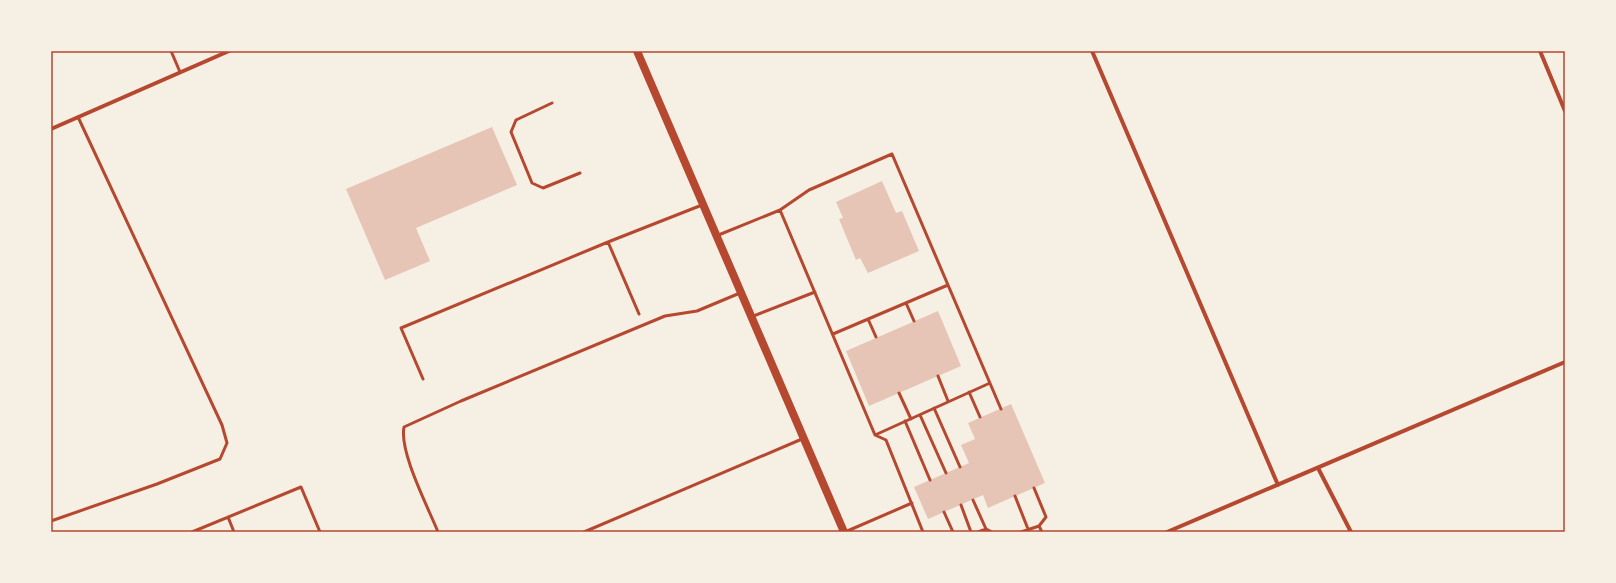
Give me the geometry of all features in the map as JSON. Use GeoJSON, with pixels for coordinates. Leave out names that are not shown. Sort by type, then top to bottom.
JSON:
{"type":"FeatureCollection","features":[{"type":"Feature","properties":{"kind":"main road"},"geometry":{"type":"LineString","coordinates":[[637,51],[802,438],[844,532]]}},
{"type":"Feature","properties":{"kind":"street"},"geometry":{"type":"LineString","coordinates":[[51,129],[228,51]]}},
{"type":"Feature","properties":{"kind":"street"},"geometry":{"type":"LineString","coordinates":[[1092,51],[1278,485]]}},
{"type":"Feature","properties":{"kind":"street"},"geometry":{"type":"LineString","coordinates":[[1540,51],[1565,111]]}},
{"type":"Feature","properties":{"kind":"street"},"geometry":{"type":"LineString","coordinates":[[1168,532],[1565,362]]}},
{"type":"Feature","properties":{"kind":"street"},"geometry":{"type":"LineString","coordinates":[[1318,468],[1351,532]]}},
{"type":"Feature","properties":{"kind":"lane"},"geometry":{"type":"LineString","coordinates":[[171,51],[180,72]]}},
{"type":"Feature","properties":{"kind":"lane"},"geometry":{"type":"LineString","coordinates":[[552,104],[516,120],[511,132],[532,183],[543,188],[580,173]]}},
{"type":"Feature","properties":{"kind":"lane"},"geometry":{"type":"LineString","coordinates":[[51,521],[157,484],[220,459],[227,443],[222,425],[78,117]]}},
{"type":"Feature","properties":{"kind":"lane"},"geometry":{"type":"LineString","coordinates":[[716,236],[780,210],[808,190],[892,154],[1001,409]]}},
{"type":"Feature","properties":{"kind":"lane"},"geometry":{"type":"LineString","coordinates":[[424,379],[401,328],[608,242],[702,205]]}},
{"type":"Feature","properties":{"kind":"lane"},"geometry":{"type":"LineString","coordinates":[[780,210],[875,435],[886,440],[923,532]]}},
{"type":"Feature","properties":{"kind":"lane"},"geometry":{"type":"LineString","coordinates":[[608,242],[639,314]]}},
{"type":"Feature","properties":{"kind":"lane"},"geometry":{"type":"LineString","coordinates":[[833,334],[948,285]]}},
{"type":"Feature","properties":{"kind":"lane"},"geometry":{"type":"LineString","coordinates":[[750,317],[815,292]]}},
{"type":"Feature","properties":{"kind":"lane"},"geometry":{"type":"LineString","coordinates":[[438,532],[405,452],[402,436],[404,427],[461,401],[665,316],[697,311],[740,293]]}},
{"type":"Feature","properties":{"kind":"lane"},"geometry":{"type":"LineString","coordinates":[[906,303],[914,321]]}},
{"type":"Feature","properties":{"kind":"lane"},"geometry":{"type":"LineString","coordinates":[[868,319],[876,337]]}},
{"type":"Feature","properties":{"kind":"lane"},"geometry":{"type":"LineString","coordinates":[[938,376],[948,402]]}},
{"type":"Feature","properties":{"kind":"lane"},"geometry":{"type":"LineString","coordinates":[[875,435],[990,383]]}},
{"type":"Feature","properties":{"kind":"lane"},"geometry":{"type":"LineString","coordinates":[[969,392],[980,417]]}},
{"type":"Feature","properties":{"kind":"lane"},"geometry":{"type":"LineString","coordinates":[[899,393],[911,419]]}},
{"type":"Feature","properties":{"kind":"lane"},"geometry":{"type":"LineString","coordinates":[[934,408],[960,467]]}},
{"type":"Feature","properties":{"kind":"lane"},"geometry":{"type":"LineString","coordinates":[[920,415],[946,473]]}},
{"type":"Feature","properties":{"kind":"lane"},"geometry":{"type":"LineString","coordinates":[[905,421],[930,480]]}},
{"type":"Feature","properties":{"kind":"lane"},"geometry":{"type":"LineString","coordinates":[[584,532],[802,438]]}},
{"type":"Feature","properties":{"kind":"lane"},"geometry":{"type":"LineString","coordinates":[[192,532],[301,486],[320,532]]}},
{"type":"Feature","properties":{"kind":"lane"},"geometry":{"type":"LineString","coordinates":[[1022,532],[1039,526],[1046,517],[1034,488]]}},
{"type":"Feature","properties":{"kind":"lane"},"geometry":{"type":"LineString","coordinates":[[1015,496],[1028,529]]}},
{"type":"Feature","properties":{"kind":"lane"},"geometry":{"type":"LineString","coordinates":[[973,500],[986,529],[992,532]]}},
{"type":"Feature","properties":{"kind":"lane"},"geometry":{"type":"LineString","coordinates":[[844,532],[912,503]]}},
{"type":"Feature","properties":{"kind":"lane"},"geometry":{"type":"LineString","coordinates":[[960,505],[972,532]]}},
{"type":"Feature","properties":{"kind":"lane"},"geometry":{"type":"LineString","coordinates":[[944,512],[953,532]]}},
{"type":"Feature","properties":{"kind":"lane"},"geometry":{"type":"LineString","coordinates":[[228,517],[234,532]]}},
{"type":"Feature","properties":{"kind":"lane"},"geometry":{"type":"LineString","coordinates":[[1039,526],[1042,532]]}},
{"type":"Feature","properties":{"kind":"lane"},"geometry":{"type":"LineString","coordinates":[[978,532],[986,529]]}},
{"type":"Feature","properties":{"kind":"building"},"geometry":{"type":"Polygon","coordinates":[[[492,127],[517,185],[416,228],[430,261],[385,280],[346,189],[492,127]]]}},
{"type":"Feature","properties":{"kind":"building"},"geometry":{"type":"Polygon","coordinates":[[[882,181],[896,213],[902,211],[919,251],[868,273],[860,258],[856,260],[839,219],[843,218],[836,202],[882,181]]]}},
{"type":"Feature","properties":{"kind":"building"},"geometry":{"type":"Polygon","coordinates":[[[938,311],[961,366],[869,406],[846,351],[938,311]]]}},
{"type":"Feature","properties":{"kind":"building"},"geometry":{"type":"Polygon","coordinates":[[[1011,404],[1045,483],[988,508],[983,495],[928,519],[914,487],[969,463],[961,445],[975,439],[968,423],[1011,404]]]}}]}
